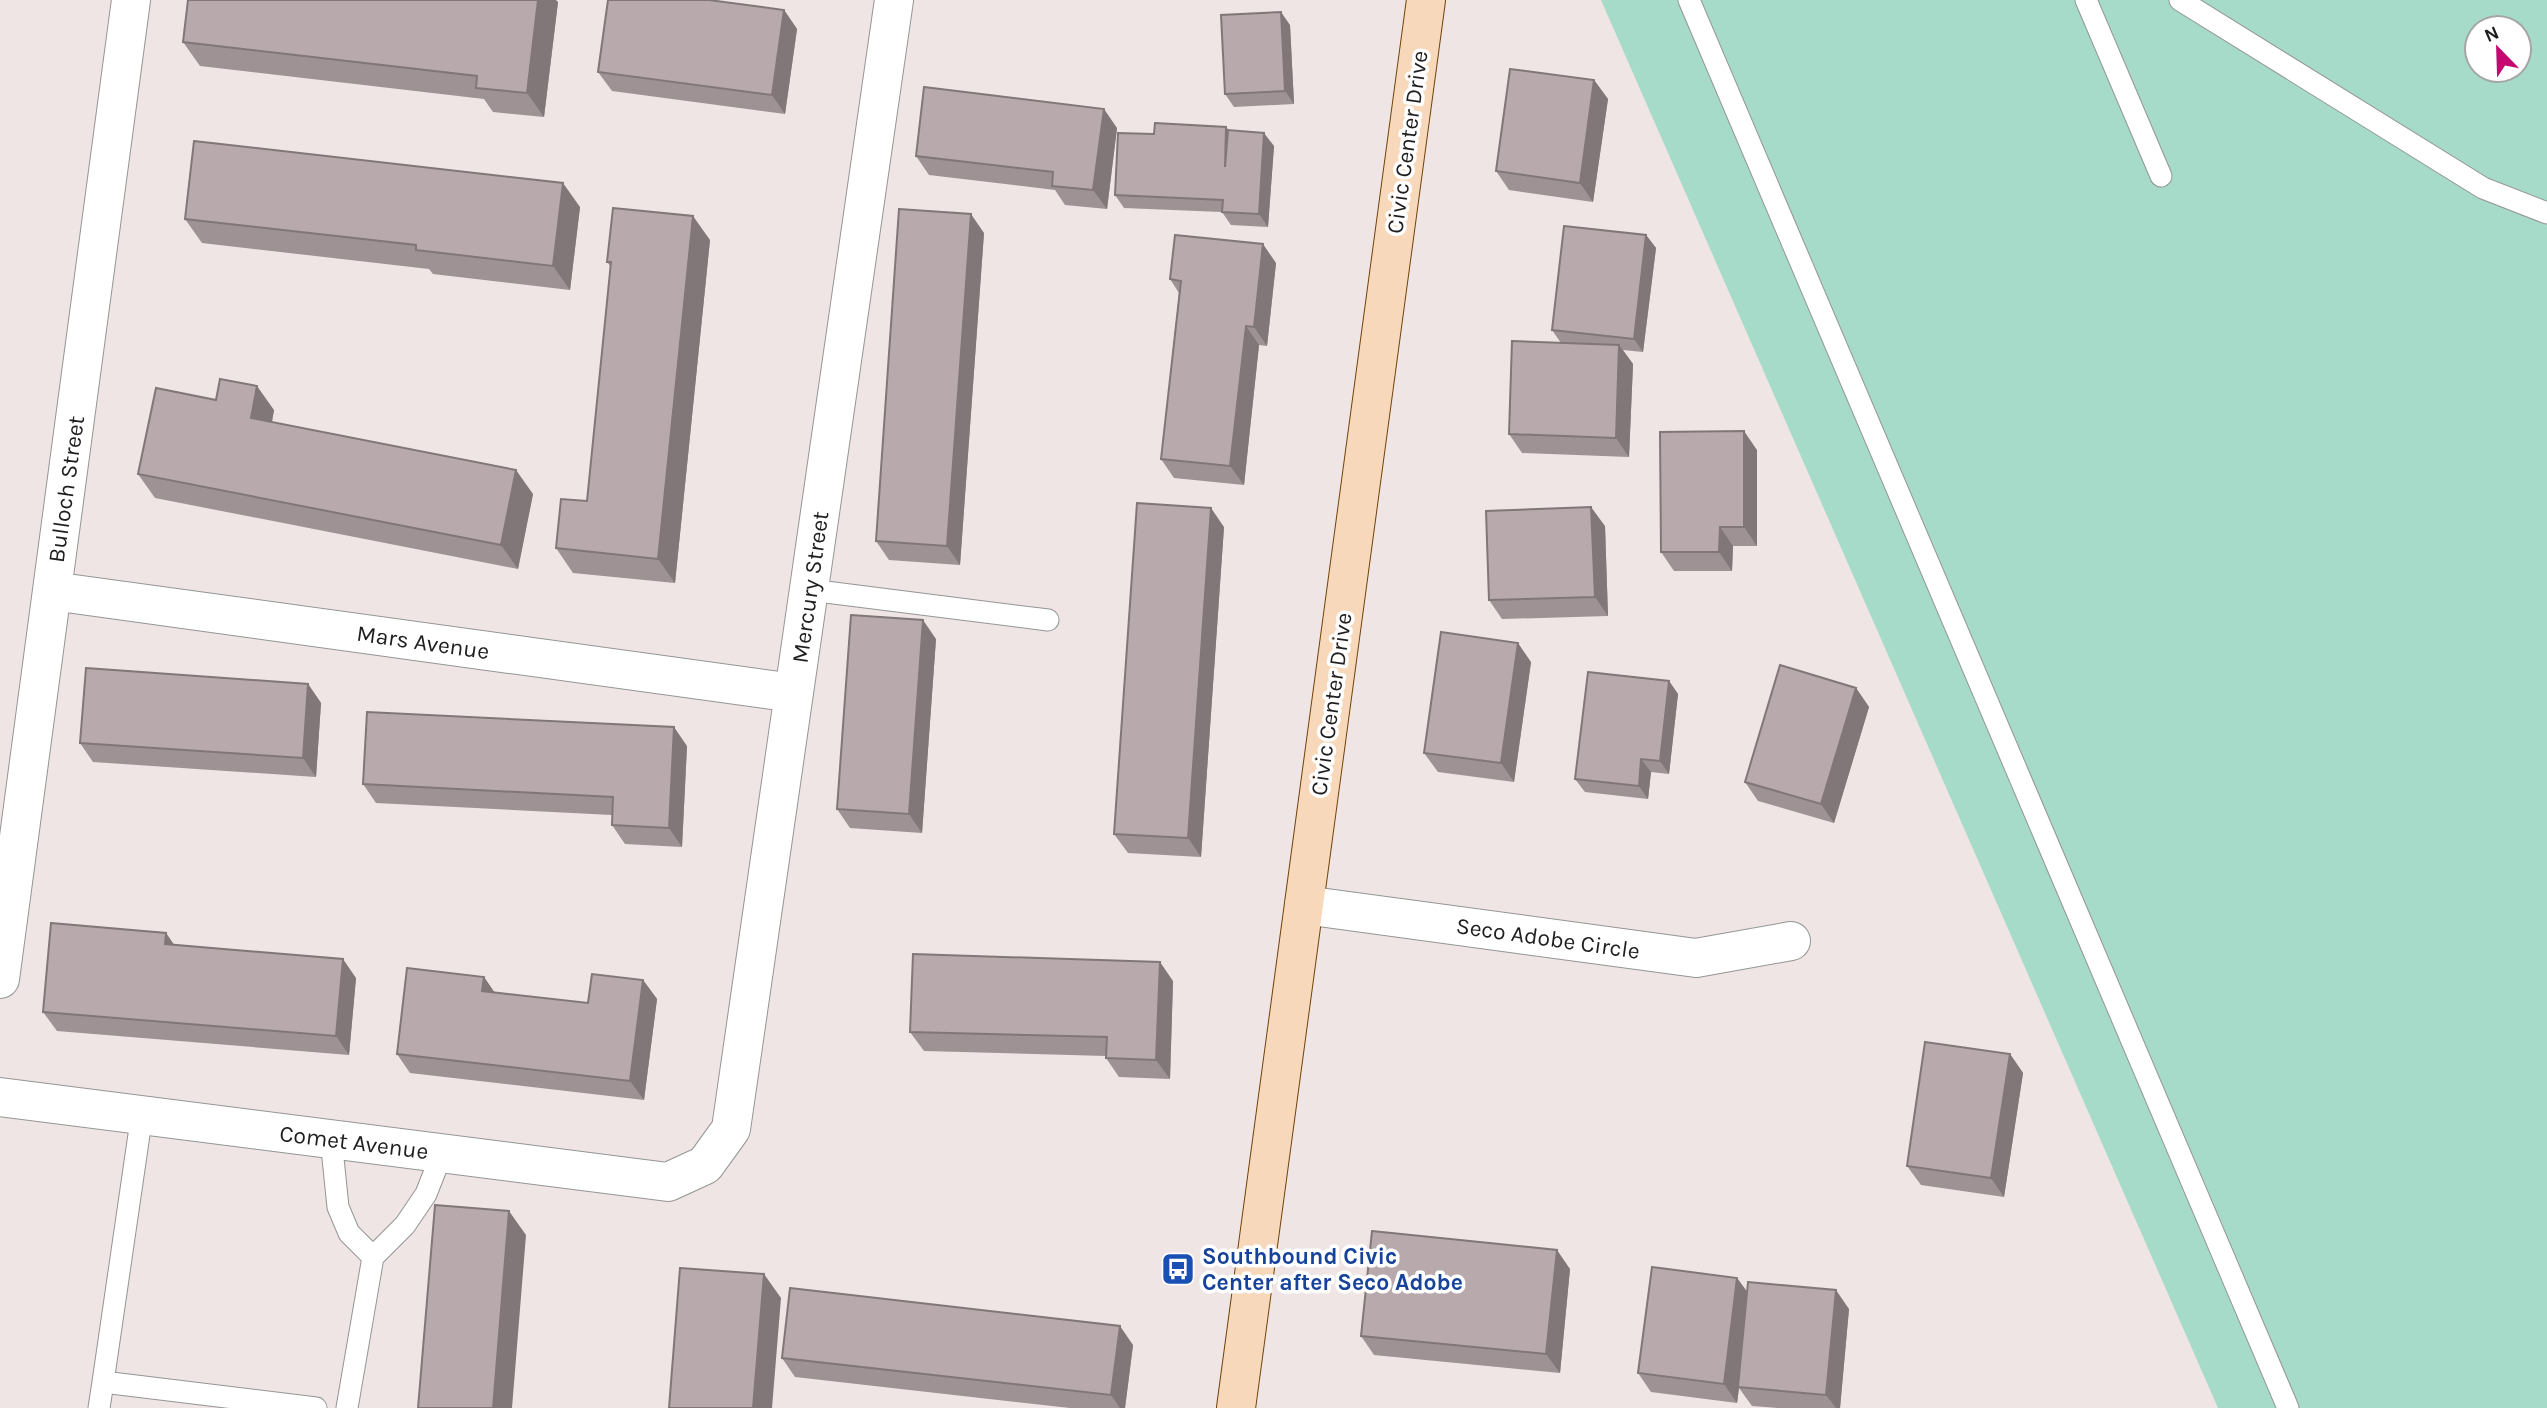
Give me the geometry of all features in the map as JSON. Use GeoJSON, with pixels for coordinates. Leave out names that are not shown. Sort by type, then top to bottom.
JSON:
{"type":"FeatureCollection","features":[{"type":"Feature","properties":{"kind":"street","name":"Bulloch Street"},"geometry":{"type":"LineString","coordinates":[[0,979],[131,0]]}},
{"type":"Feature","properties":{"kind":"street","name":"Mercury Street"},"geometry":{"type":"LineString","coordinates":[[705,1165],[731,1129],[894,0]]}},
{"type":"Feature","properties":{"kind":"street","name":"Civic Center Drive"},"geometry":{"type":"LineString","coordinates":[[1236,1408],[1426,0]]}},
{"type":"Feature","properties":{"kind":"street","name":"Mars Avenue"},"geometry":{"type":"LineString","coordinates":[[52,591],[794,693]]}},
{"type":"Feature","properties":{"kind":"street","name":"Seco Adobe Circle"},"geometry":{"type":"LineString","coordinates":[[1304,905],[1696,958],[1791,941]]}},
{"type":"Feature","properties":{"kind":"street","name":"Comet Avenue"},"geometry":{"type":"LineString","coordinates":[[0,1097],[668,1182],[705,1165]]}},
{"type":"Feature","properties":{"kind":"lane"},"geometry":{"type":"LineString","coordinates":[[1689,0],[2288,1408]]}},
{"type":"Feature","properties":{"kind":"lane"},"geometry":{"type":"LineString","coordinates":[[2086,0],[2161,176]]}},
{"type":"Feature","properties":{"kind":"lane"},"geometry":{"type":"LineString","coordinates":[[2180,0],[2483,188],[2547,214]]}},
{"type":"Feature","properties":{"kind":"lane"},"geometry":{"type":"LineString","coordinates":[[810,590],[1048,620]]}},
{"type":"Feature","properties":{"kind":"lane"},"geometry":{"type":"LineString","coordinates":[[99,1408],[142,1115]]}},
{"type":"Feature","properties":{"kind":"lane"},"geometry":{"type":"LineString","coordinates":[[331,1139],[338,1207],[349,1233],[373,1257]]}},
{"type":"Feature","properties":{"kind":"lane"},"geometry":{"type":"LineString","coordinates":[[347,1408],[373,1257],[405,1225],[426,1194],[442,1153]]}},
{"type":"Feature","properties":{"kind":"lane"},"geometry":{"type":"LineString","coordinates":[[103,1382],[316,1408]]}},
{"type":"Feature","properties":{"kind":"shaded area"},"geometry":{"type":"Polygon","coordinates":[[[1601,0],[2547,0],[2547,1408],[2218,1408],[1601,0]]]}},
{"type":"Feature","properties":{"kind":"building"},"geometry":{"type":"Polygon","coordinates":[[[188,0],[538,0],[527,93],[476,88],[477,76],[183,42],[188,0]]]}},
{"type":"Feature","properties":{"kind":"building"},"geometry":{"type":"Polygon","coordinates":[[[608,0],[709,0],[784,10],[772,95],[598,72],[608,0]]]}},
{"type":"Feature","properties":{"kind":"building"},"geometry":{"type":"Polygon","coordinates":[[[1281,12],[1285,91],[1225,94],[1221,15],[1281,12]]]}},
{"type":"Feature","properties":{"kind":"building"},"geometry":{"type":"Polygon","coordinates":[[[1510,69],[1594,80],[1580,183],[1496,171],[1510,69]]]}},
{"type":"Feature","properties":{"kind":"building"},"geometry":{"type":"Polygon","coordinates":[[[924,87],[1104,109],[1093,190],[1052,186],[1053,172],[916,156],[924,87]]]}},
{"type":"Feature","properties":{"kind":"building"},"geometry":{"type":"Polygon","coordinates":[[[1155,123],[1226,127],[1225,167],[1228,130],[1264,133],[1259,214],[1222,212],[1223,200],[1115,195],[1118,133],[1154,134],[1155,123]]]}},
{"type":"Feature","properties":{"kind":"building"},"geometry":{"type":"Polygon","coordinates":[[[194,141],[563,183],[553,266],[416,250],[416,245],[185,219],[194,141]]]}},
{"type":"Feature","properties":{"kind":"building"},"geometry":{"type":"Polygon","coordinates":[[[613,208],[693,216],[658,559],[556,548],[561,499],[587,501],[611,262],[607,262],[613,208]]]}},
{"type":"Feature","properties":{"kind":"building"},"geometry":{"type":"Polygon","coordinates":[[[899,209],[971,214],[947,546],[876,541],[899,209]]]}},
{"type":"Feature","properties":{"kind":"building"},"geometry":{"type":"Polygon","coordinates":[[[1564,226],[1646,235],[1634,339],[1552,330],[1564,226]]]}},
{"type":"Feature","properties":{"kind":"building"},"geometry":{"type":"Polygon","coordinates":[[[1175,235],[1263,244],[1254,327],[1246,326],[1230,466],[1161,459],[1181,281],[1170,279],[1175,235]]]}},
{"type":"Feature","properties":{"kind":"building"},"geometry":{"type":"Polygon","coordinates":[[[1512,341],[1619,345],[1616,438],[1509,434],[1512,341]]]}},
{"type":"Feature","properties":{"kind":"building"},"geometry":{"type":"Polygon","coordinates":[[[220,379],[257,386],[251,418],[516,470],[501,545],[138,474],[156,388],[216,400],[220,379]]]}},
{"type":"Feature","properties":{"kind":"building"},"geometry":{"type":"Polygon","coordinates":[[[1744,431],[1744,527],[1720,527],[1719,552],[1661,552],[1660,432],[1744,431]]]}},
{"type":"Feature","properties":{"kind":"building"},"geometry":{"type":"Polygon","coordinates":[[[1137,503],[1211,508],[1188,838],[1114,834],[1137,503]]]}},
{"type":"Feature","properties":{"kind":"building"},"geometry":{"type":"Polygon","coordinates":[[[1591,507],[1595,597],[1489,600],[1486,511],[1591,507]]]}},
{"type":"Feature","properties":{"kind":"building"},"geometry":{"type":"Polygon","coordinates":[[[851,615],[923,620],[909,814],[837,809],[851,615]]]}},
{"type":"Feature","properties":{"kind":"building"},"geometry":{"type":"Polygon","coordinates":[[[1441,632],[1518,643],[1501,763],[1424,753],[1441,632]]]}},
{"type":"Feature","properties":{"kind":"building"},"geometry":{"type":"Polygon","coordinates":[[[1780,665],[1856,688],[1821,804],[1745,782],[1780,665]]]}},
{"type":"Feature","properties":{"kind":"building"},"geometry":{"type":"Polygon","coordinates":[[[86,668],[308,684],[303,758],[80,743],[86,668]]]}},
{"type":"Feature","properties":{"kind":"building"},"geometry":{"type":"Polygon","coordinates":[[[1588,672],[1669,681],[1660,761],[1641,759],[1639,786],[1575,779],[1588,672]]]}},
{"type":"Feature","properties":{"kind":"building"},"geometry":{"type":"Polygon","coordinates":[[[367,712],[674,727],[669,828],[612,825],[613,797],[363,784],[367,712]]]}},
{"type":"Feature","properties":{"kind":"building"},"geometry":{"type":"Polygon","coordinates":[[[51,923],[166,933],[165,944],[343,959],[336,1036],[43,1012],[51,923]]]}},
{"type":"Feature","properties":{"kind":"building"},"geometry":{"type":"Polygon","coordinates":[[[913,954],[1160,962],[1156,1060],[1106,1058],[1107,1037],[910,1032],[913,954]]]}},
{"type":"Feature","properties":{"kind":"building"},"geometry":{"type":"Polygon","coordinates":[[[407,968],[484,977],[482,991],[588,1003],[592,974],[643,980],[630,1081],[397,1054],[407,968]]]}},
{"type":"Feature","properties":{"kind":"building"},"geometry":{"type":"Polygon","coordinates":[[[1925,1042],[2010,1054],[1991,1178],[1907,1166],[1925,1042]]]}},
{"type":"Feature","properties":{"kind":"building"},"geometry":{"type":"Polygon","coordinates":[[[435,1205],[509,1211],[493,1408],[418,1408],[435,1205]]]}},
{"type":"Feature","properties":{"kind":"building"},"geometry":{"type":"Polygon","coordinates":[[[1372,1231],[1557,1250],[1546,1354],[1361,1336],[1372,1231]]]}},
{"type":"Feature","properties":{"kind":"building"},"geometry":{"type":"Polygon","coordinates":[[[1652,1267],[1737,1278],[1724,1384],[1638,1373],[1652,1267]]]}},
{"type":"Feature","properties":{"kind":"building"},"geometry":{"type":"Polygon","coordinates":[[[680,1268],[764,1274],[753,1408],[669,1408],[680,1268]]]}},
{"type":"Feature","properties":{"kind":"building"},"geometry":{"type":"Polygon","coordinates":[[[1748,1282],[1836,1290],[1826,1395],[1738,1387],[1748,1282]]]}},
{"type":"Feature","properties":{"kind":"building"},"geometry":{"type":"Polygon","coordinates":[[[790,1288],[1120,1326],[1111,1395],[782,1358],[790,1288]]]}},
{"type":"Feature","properties":{"kind":"place","name":"Southbound Civic Center after Seco Adobe"},"geometry":{"type":"Point","coordinates":[1178,1269]}}]}
